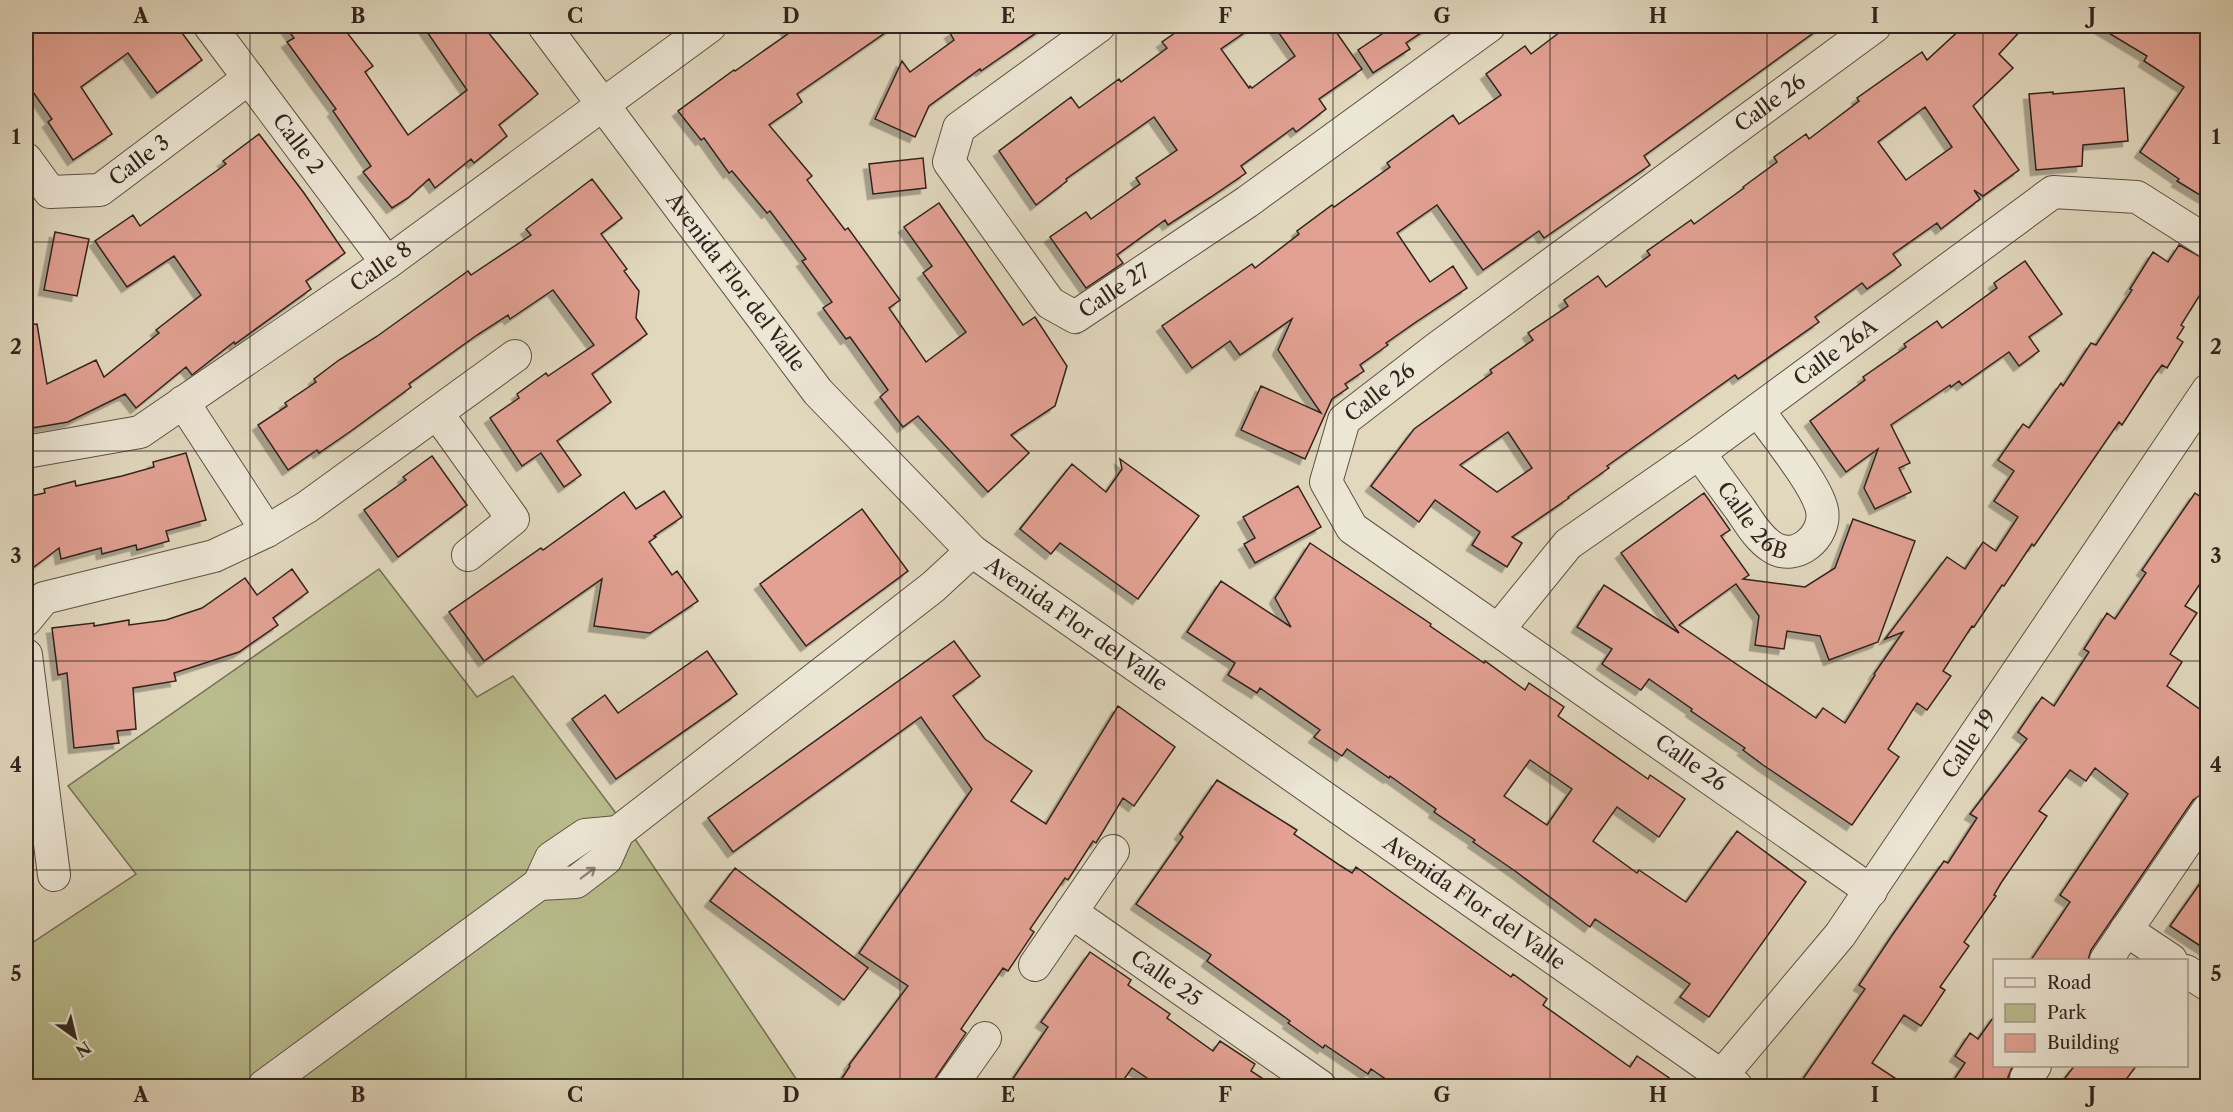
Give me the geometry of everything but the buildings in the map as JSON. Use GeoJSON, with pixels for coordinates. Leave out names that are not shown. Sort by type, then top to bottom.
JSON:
{"type":"FeatureCollection","features":[{"type":"Feature","properties":{"kind":"street","name":"Calle 2"},"geometry":{"type":"LineString","coordinates":[[210,26],[387,262]]}},
{"type":"Feature","properties":{"kind":"street","name":"Avenida Flor del Valle"},"geometry":{"type":"LineString","coordinates":[[544,26],[818,392],[972,551],[1723,1083]]}},
{"type":"Feature","properties":{"kind":"street","name":"Calle 8"},"geometry":{"type":"LineString","coordinates":[[26,453],[140,432],[387,262],[710,26]]}},
{"type":"Feature","properties":{"kind":"street","name":"Calle 27"},"geometry":{"type":"LineString","coordinates":[[1099,26],[958,128],[949,162],[1050,303],[1074,317],[1247,202],[1489,26]]}},
{"type":"Feature","properties":{"kind":"street","name":"Calle 26"},"geometry":{"type":"LineString","coordinates":[[1871,891],[1736,794],[1352,528],[1326,482],[1344,420],[1436,349],[1875,26]]}},
{"type":"Feature","properties":{"kind":"street","name":"Calle 3"},"geometry":{"type":"LineString","coordinates":[[26,159],[50,192],[100,190],[249,78]]}},
{"type":"Feature","properties":{"kind":"street","name":"Calle 26A"},"geometry":{"type":"LineString","coordinates":[[1498,630],[1568,544],[1700,453],[2053,192],[2137,197],[2208,242]]}},
{"type":"Feature","properties":{"kind":"street"},"geometry":{"type":"LineString","coordinates":[[26,620],[44,598],[214,556],[267,531],[308,507],[515,356]]}},
{"type":"Feature","properties":{"kind":"street","name":"Calle 19"},"geometry":{"type":"LineString","coordinates":[[1723,1083],[1840,935],[1871,891],[2208,390]]}},
{"type":"Feature","properties":{"kind":"street"},"geometry":{"type":"LineString","coordinates":[[183,402],[267,531]]}},
{"type":"Feature","properties":{"kind":"street","name":"Calle 26B"},"geometry":{"type":"LineString","coordinates":[[1700,453],[1761,538],[1774,549],[1793,551],[1806,547],[1821,531],[1822,511],[1815,492],[1758,410]]}},
{"type":"Feature","properties":{"kind":"street"},"geometry":{"type":"LineString","coordinates":[[437,413],[513,519],[468,555]]}},
{"type":"Feature","properties":{"kind":"street"},"geometry":{"type":"LineString","coordinates":[[264,1086],[539,884],[576,882],[606,859],[618,832],[933,588],[972,551]]}},
{"type":"Feature","properties":{"kind":"street"},"geometry":{"type":"LineString","coordinates":[[26,656],[54,875]]}},
{"type":"Feature","properties":{"kind":"street"},"geometry":{"type":"LineString","coordinates":[[2107,959],[2208,810]]}},
{"type":"Feature","properties":{"kind":"street"},"geometry":{"type":"LineString","coordinates":[[1035,965],[1113,851]]}},
{"type":"Feature","properties":{"kind":"street","name":"Calle 25"},"geometry":{"type":"LineString","coordinates":[[1071,912],[1320,1086]]}},
{"type":"Feature","properties":{"kind":"street"},"geometry":{"type":"LineString","coordinates":[[2127,930],[2170,959]]}},
{"type":"Feature","properties":{"kind":"street"},"geometry":{"type":"LineString","coordinates":[[2188,972],[2208,985]]}},
{"type":"Feature","properties":{"kind":"street"},"geometry":{"type":"LineString","coordinates":[[951,1086],[985,1038]]}},
{"type":"Feature","properties":{"kind":"street"},"geometry":{"type":"LineString","coordinates":[[2026,1086],[2026,1078],[2034,1067]]}},
{"type":"Feature","properties":{"kind":"green space"},"geometry":{"type":"Polygon","coordinates":[[[379,569],[477,697],[513,676],[633,836],[801,1086],[26,1086],[26,947],[136,874],[68,786],[379,569]]]}}]}
